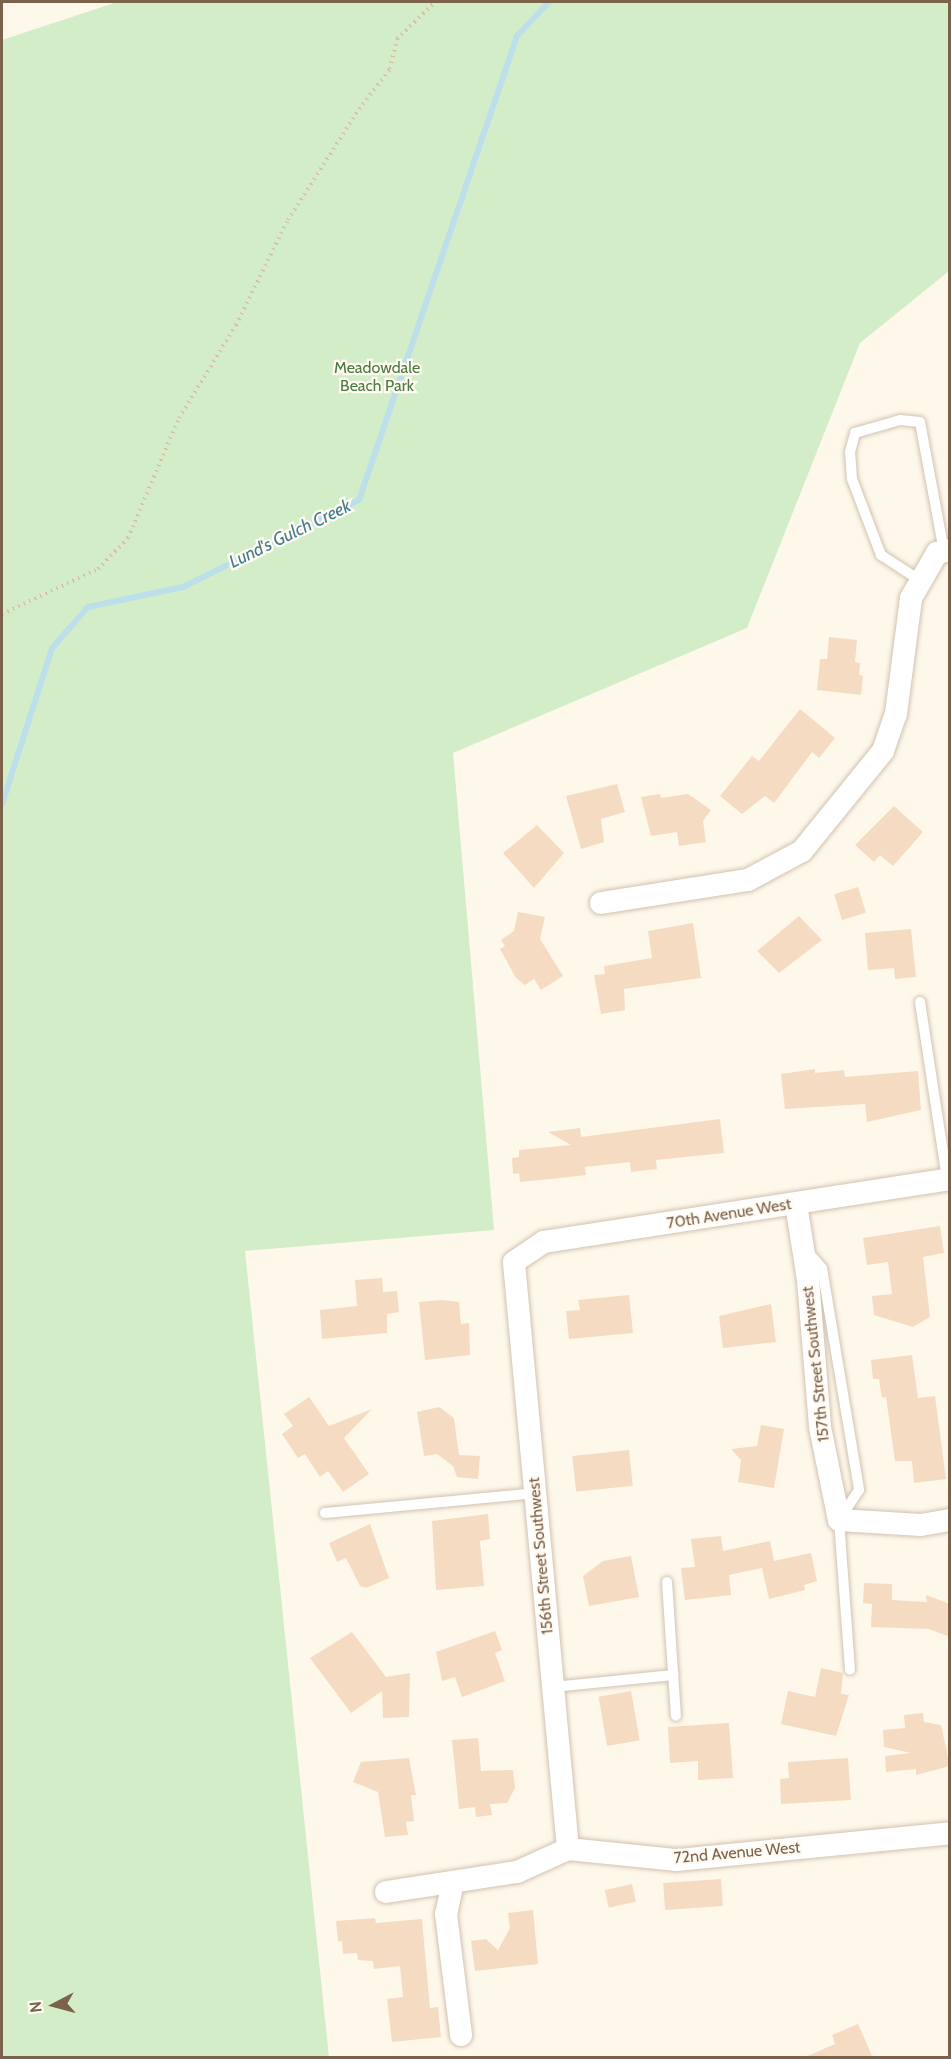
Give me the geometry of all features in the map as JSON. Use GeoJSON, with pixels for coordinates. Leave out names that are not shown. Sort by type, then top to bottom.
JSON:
{"type":"FeatureCollection","features":[{"type":"Feature","properties":{"kind":"street"},"geometry":{"type":"LineString","coordinates":[[601,903],[748,880],[802,851],[884,751],[897,714],[911,598],[943,551]]}},
{"type":"Feature","properties":{"kind":"street","name":"70th Avenue West"},"geometry":{"type":"LineString","coordinates":[[514,1262],[544,1242],[948,1179]]}},
{"type":"Feature","properties":{"kind":"street","name":"157th Street Southwest"},"geometry":{"type":"LineString","coordinates":[[796,1204],[803,1246],[820,1427],[839,1520]]}},
{"type":"Feature","properties":{"kind":"street","name":"156th Street Southwest"},"geometry":{"type":"LineString","coordinates":[[514,1262],[568,1850]]}},
{"type":"Feature","properties":{"kind":"street"},"geometry":{"type":"LineString","coordinates":[[839,1520],[921,1525],[950,1520]]}},
{"type":"Feature","properties":{"kind":"street","name":"72nd Avenue West"},"geometry":{"type":"LineString","coordinates":[[386,1892],[517,1872],[568,1850],[677,1860],[950,1833]]}},
{"type":"Feature","properties":{"kind":"street"},"geometry":{"type":"LineString","coordinates":[[453,1882],[446,1914],[461,2035]]}},
{"type":"Feature","properties":{"kind":"lane"},"geometry":{"type":"LineString","coordinates":[[921,581],[881,555],[852,479],[850,452],[855,433],[900,420],[920,422],[943,551]]}},
{"type":"Feature","properties":{"kind":"lane"},"geometry":{"type":"LineString","coordinates":[[920,1002],[948,1179]]}},
{"type":"Feature","properties":{"kind":"lane"},"geometry":{"type":"LineString","coordinates":[[803,1246],[822,1268],[859,1490],[839,1520],[850,1670]]}},
{"type":"Feature","properties":{"kind":"lane"},"geometry":{"type":"LineString","coordinates":[[325,1513],[535,1493]]}},
{"type":"Feature","properties":{"kind":"lane"},"geometry":{"type":"LineString","coordinates":[[667,1582],[676,1716]]}},
{"type":"Feature","properties":{"kind":"lane"},"geometry":{"type":"LineString","coordinates":[[553,1687],[673,1675]]}},
{"type":"Feature","properties":{"kind":"path"},"geometry":{"type":"LineString","coordinates":[[2,614],[98,569],[128,538],[179,418],[236,325],[288,220],[359,109],[390,69],[397,39],[435,2]]}},
{"type":"Feature","properties":{"kind":"green space","name":"Meadowdale Beach Park"},"geometry":{"type":"Polygon","coordinates":[[[117,2],[949,2],[949,271],[860,343],[747,628],[453,753],[494,1230],[245,1251],[329,2057],[2,2057],[2,40],[117,2]]]}},
{"type":"Feature","properties":{"kind":"building"},"geometry":{"type":"Polygon","coordinates":[[[829,637],[857,640],[855,662],[860,663],[859,675],[863,676],[861,695],[817,690],[820,659],[827,659],[829,637]]]}},
{"type":"Feature","properties":{"kind":"building"},"geometry":{"type":"Polygon","coordinates":[[[800,709],[835,738],[819,758],[812,752],[774,803],[765,796],[742,814],[720,796],[752,756],[759,761],[800,709]]]}},
{"type":"Feature","properties":{"kind":"building"},"geometry":{"type":"Polygon","coordinates":[[[617,784],[625,812],[601,819],[604,842],[581,849],[566,796],[617,784]]]}},
{"type":"Feature","properties":{"kind":"building"},"geometry":{"type":"Polygon","coordinates":[[[660,794],[661,798],[688,794],[711,810],[703,821],[706,842],[679,846],[677,832],[651,836],[641,797],[660,794]]]}},
{"type":"Feature","properties":{"kind":"building"},"geometry":{"type":"Polygon","coordinates":[[[894,806],[923,832],[893,866],[880,855],[874,862],[855,845],[894,806]]]}},
{"type":"Feature","properties":{"kind":"building"},"geometry":{"type":"Polygon","coordinates":[[[537,825],[564,853],[534,888],[503,853],[537,825]]]}},
{"type":"Feature","properties":{"kind":"building"},"geometry":{"type":"Polygon","coordinates":[[[858,887],[866,913],[842,920],[834,894],[858,887]]]}},
{"type":"Feature","properties":{"kind":"building"},"geometry":{"type":"Polygon","coordinates":[[[518,912],[545,917],[540,939],[563,976],[541,990],[534,979],[525,985],[516,978],[500,949],[505,946],[501,940],[514,931],[518,912]]]}},
{"type":"Feature","properties":{"kind":"building"},"geometry":{"type":"Polygon","coordinates":[[[799,916],[822,940],[779,973],[757,951],[799,916]]]}},
{"type":"Feature","properties":{"kind":"building"},"geometry":{"type":"Polygon","coordinates":[[[693,923],[701,978],[624,989],[625,1010],[601,1014],[594,975],[605,974],[604,966],[652,958],[648,931],[693,923]]]}},
{"type":"Feature","properties":{"kind":"building"},"geometry":{"type":"Polygon","coordinates":[[[911,929],[916,977],[895,979],[894,968],[868,970],[865,933],[911,929]]]}},
{"type":"Feature","properties":{"kind":"building"},"geometry":{"type":"Polygon","coordinates":[[[815,1069],[815,1073],[844,1070],[845,1077],[918,1071],[921,1110],[867,1122],[865,1104],[785,1109],[781,1074],[815,1069]]]}},
{"type":"Feature","properties":{"kind":"building"},"geometry":{"type":"Polygon","coordinates":[[[720,1119],[724,1153],[656,1160],[657,1169],[631,1172],[630,1162],[585,1167],[586,1175],[560,1178],[520,1182],[519,1173],[513,1174],[512,1158],[519,1157],[519,1150],[571,1145],[548,1132],[580,1128],[581,1137],[720,1119]]]}},
{"type":"Feature","properties":{"kind":"building"},"geometry":{"type":"Polygon","coordinates":[[[940,1226],[944,1253],[923,1257],[930,1317],[913,1327],[874,1315],[872,1296],[892,1294],[888,1262],[867,1265],[863,1238],[940,1226]]]}},
{"type":"Feature","properties":{"kind":"building"},"geometry":{"type":"Polygon","coordinates":[[[382,1278],[383,1292],[397,1291],[399,1312],[387,1314],[387,1333],[322,1339],[320,1310],[357,1306],[355,1280],[382,1278]]]}},
{"type":"Feature","properties":{"kind":"building"},"geometry":{"type":"Polygon","coordinates":[[[629,1295],[633,1333],[569,1339],[566,1311],[580,1310],[578,1300],[629,1295]]]}},
{"type":"Feature","properties":{"kind":"building"},"geometry":{"type":"Polygon","coordinates":[[[442,1300],[459,1302],[461,1324],[469,1323],[470,1355],[425,1360],[419,1302],[442,1300]]]}},
{"type":"Feature","properties":{"kind":"building"},"geometry":{"type":"Polygon","coordinates":[[[771,1304],[776,1342],[723,1348],[719,1316],[771,1304]]]}},
{"type":"Feature","properties":{"kind":"building"},"geometry":{"type":"Polygon","coordinates":[[[912,1355],[918,1398],[935,1396],[946,1479],[914,1483],[912,1461],[895,1461],[886,1397],[882,1398],[879,1379],[873,1379],[871,1360],[912,1355]]]}},
{"type":"Feature","properties":{"kind":"building"},"geometry":{"type":"Polygon","coordinates":[[[309,1397],[329,1426],[372,1409],[344,1438],[369,1474],[343,1492],[328,1471],[320,1477],[305,1454],[298,1458],[282,1434],[293,1426],[284,1414],[309,1397]]]}},
{"type":"Feature","properties":{"kind":"building"},"geometry":{"type":"Polygon","coordinates":[[[439,1407],[454,1418],[459,1455],[480,1456],[478,1479],[457,1477],[453,1466],[437,1454],[424,1456],[417,1412],[439,1407]]]}},
{"type":"Feature","properties":{"kind":"building"},"geometry":{"type":"Polygon","coordinates":[[[761,1425],[784,1429],[774,1488],[738,1482],[741,1460],[731,1449],[757,1446],[761,1425]]]}},
{"type":"Feature","properties":{"kind":"building"},"geometry":{"type":"Polygon","coordinates":[[[629,1450],[633,1486],[576,1492],[572,1456],[629,1450]]]}},
{"type":"Feature","properties":{"kind":"building"},"geometry":{"type":"Polygon","coordinates":[[[488,1514],[490,1539],[480,1541],[484,1586],[436,1590],[432,1521],[488,1514]]]}},
{"type":"Feature","properties":{"kind":"building"},"geometry":{"type":"Polygon","coordinates":[[[370,1524],[389,1578],[366,1588],[360,1586],[346,1558],[337,1562],[329,1543],[370,1524]]]}},
{"type":"Feature","properties":{"kind":"building"},"geometry":{"type":"Polygon","coordinates":[[[721,1536],[723,1551],[770,1541],[774,1561],[811,1553],[817,1581],[804,1585],[805,1590],[769,1599],[762,1568],[729,1575],[731,1595],[685,1600],[681,1568],[695,1567],[691,1539],[721,1536]]]}},
{"type":"Feature","properties":{"kind":"building"},"geometry":{"type":"Polygon","coordinates":[[[631,1556],[639,1597],[589,1606],[583,1576],[603,1561],[631,1556]]]}},
{"type":"Feature","properties":{"kind":"building"},"geometry":{"type":"Polygon","coordinates":[[[864,1583],[892,1584],[892,1600],[927,1602],[926,1595],[950,1604],[950,1637],[929,1629],[871,1627],[872,1604],[863,1603],[864,1583]]]}},
{"type":"Feature","properties":{"kind":"building"},"geometry":{"type":"Polygon","coordinates":[[[495,1631],[502,1650],[495,1653],[505,1681],[462,1697],[455,1677],[442,1681],[436,1652],[495,1631]]]}},
{"type":"Feature","properties":{"kind":"building"},"geometry":{"type":"Polygon","coordinates":[[[352,1632],[386,1677],[410,1673],[409,1717],[383,1718],[382,1691],[351,1713],[310,1658],[352,1632]]]}},
{"type":"Feature","properties":{"kind":"building"},"geometry":{"type":"Polygon","coordinates":[[[821,1668],[843,1673],[841,1694],[849,1695],[836,1736],[781,1724],[788,1691],[815,1697],[821,1668]]]}},
{"type":"Feature","properties":{"kind":"building"},"geometry":{"type":"Polygon","coordinates":[[[631,1691],[640,1740],[607,1746],[599,1697],[631,1691]]]}},
{"type":"Feature","properties":{"kind":"building"},"geometry":{"type":"Polygon","coordinates":[[[923,1713],[924,1722],[941,1725],[950,1766],[916,1775],[916,1769],[886,1772],[885,1756],[911,1753],[884,1747],[883,1730],[905,1728],[904,1715],[923,1713]]]}},
{"type":"Feature","properties":{"kind":"building"},"geometry":{"type":"Polygon","coordinates":[[[729,1723],[733,1778],[698,1780],[698,1761],[670,1763],[668,1727],[729,1723]]]}},
{"type":"Feature","properties":{"kind":"building"},"geometry":{"type":"Polygon","coordinates":[[[478,1738],[481,1771],[513,1770],[515,1788],[507,1803],[490,1804],[492,1815],[476,1817],[475,1807],[459,1809],[452,1740],[478,1738]]]}},
{"type":"Feature","properties":{"kind":"building"},"geometry":{"type":"Polygon","coordinates":[[[409,1758],[416,1795],[411,1795],[414,1821],[406,1822],[408,1835],[385,1837],[378,1792],[353,1782],[361,1762],[409,1758]]]}},
{"type":"Feature","properties":{"kind":"building"},"geometry":{"type":"Polygon","coordinates":[[[848,1758],[851,1800],[781,1804],[780,1779],[789,1778],[788,1762],[848,1758]]]}},
{"type":"Feature","properties":{"kind":"building"},"geometry":{"type":"Polygon","coordinates":[[[721,1879],[723,1906],[665,1910],[663,1883],[721,1879]]]}},
{"type":"Feature","properties":{"kind":"building"},"geometry":{"type":"Polygon","coordinates":[[[632,1884],[636,1902],[609,1908],[605,1890],[632,1884]]]}},
{"type":"Feature","properties":{"kind":"building"},"geometry":{"type":"Polygon","coordinates":[[[533,1910],[538,1964],[475,1971],[471,1941],[486,1939],[498,1950],[510,1928],[508,1913],[533,1910]]]}},
{"type":"Feature","properties":{"kind":"building"},"geometry":{"type":"Polygon","coordinates":[[[375,1918],[376,1923],[422,1919],[430,2008],[438,2007],[441,2037],[392,2042],[387,1999],[403,1997],[400,1966],[374,1969],[373,1961],[358,1960],[357,1953],[343,1954],[342,1941],[338,1942],[336,1921],[375,1918]]]}},
{"type":"Feature","properties":{"kind":"building"},"geometry":{"type":"Polygon","coordinates":[[[858,2024],[873,2058],[803,2058],[835,2044],[832,2035],[858,2024]]]}},
{"type":"Feature","properties":{"kind":"waterway","name":"Lund's Gulch Creek"},"geometry":{"type":"LineString","coordinates":[[2,804],[52,648],[88,607],[183,587],[359,500],[517,36],[549,2]]}}]}
